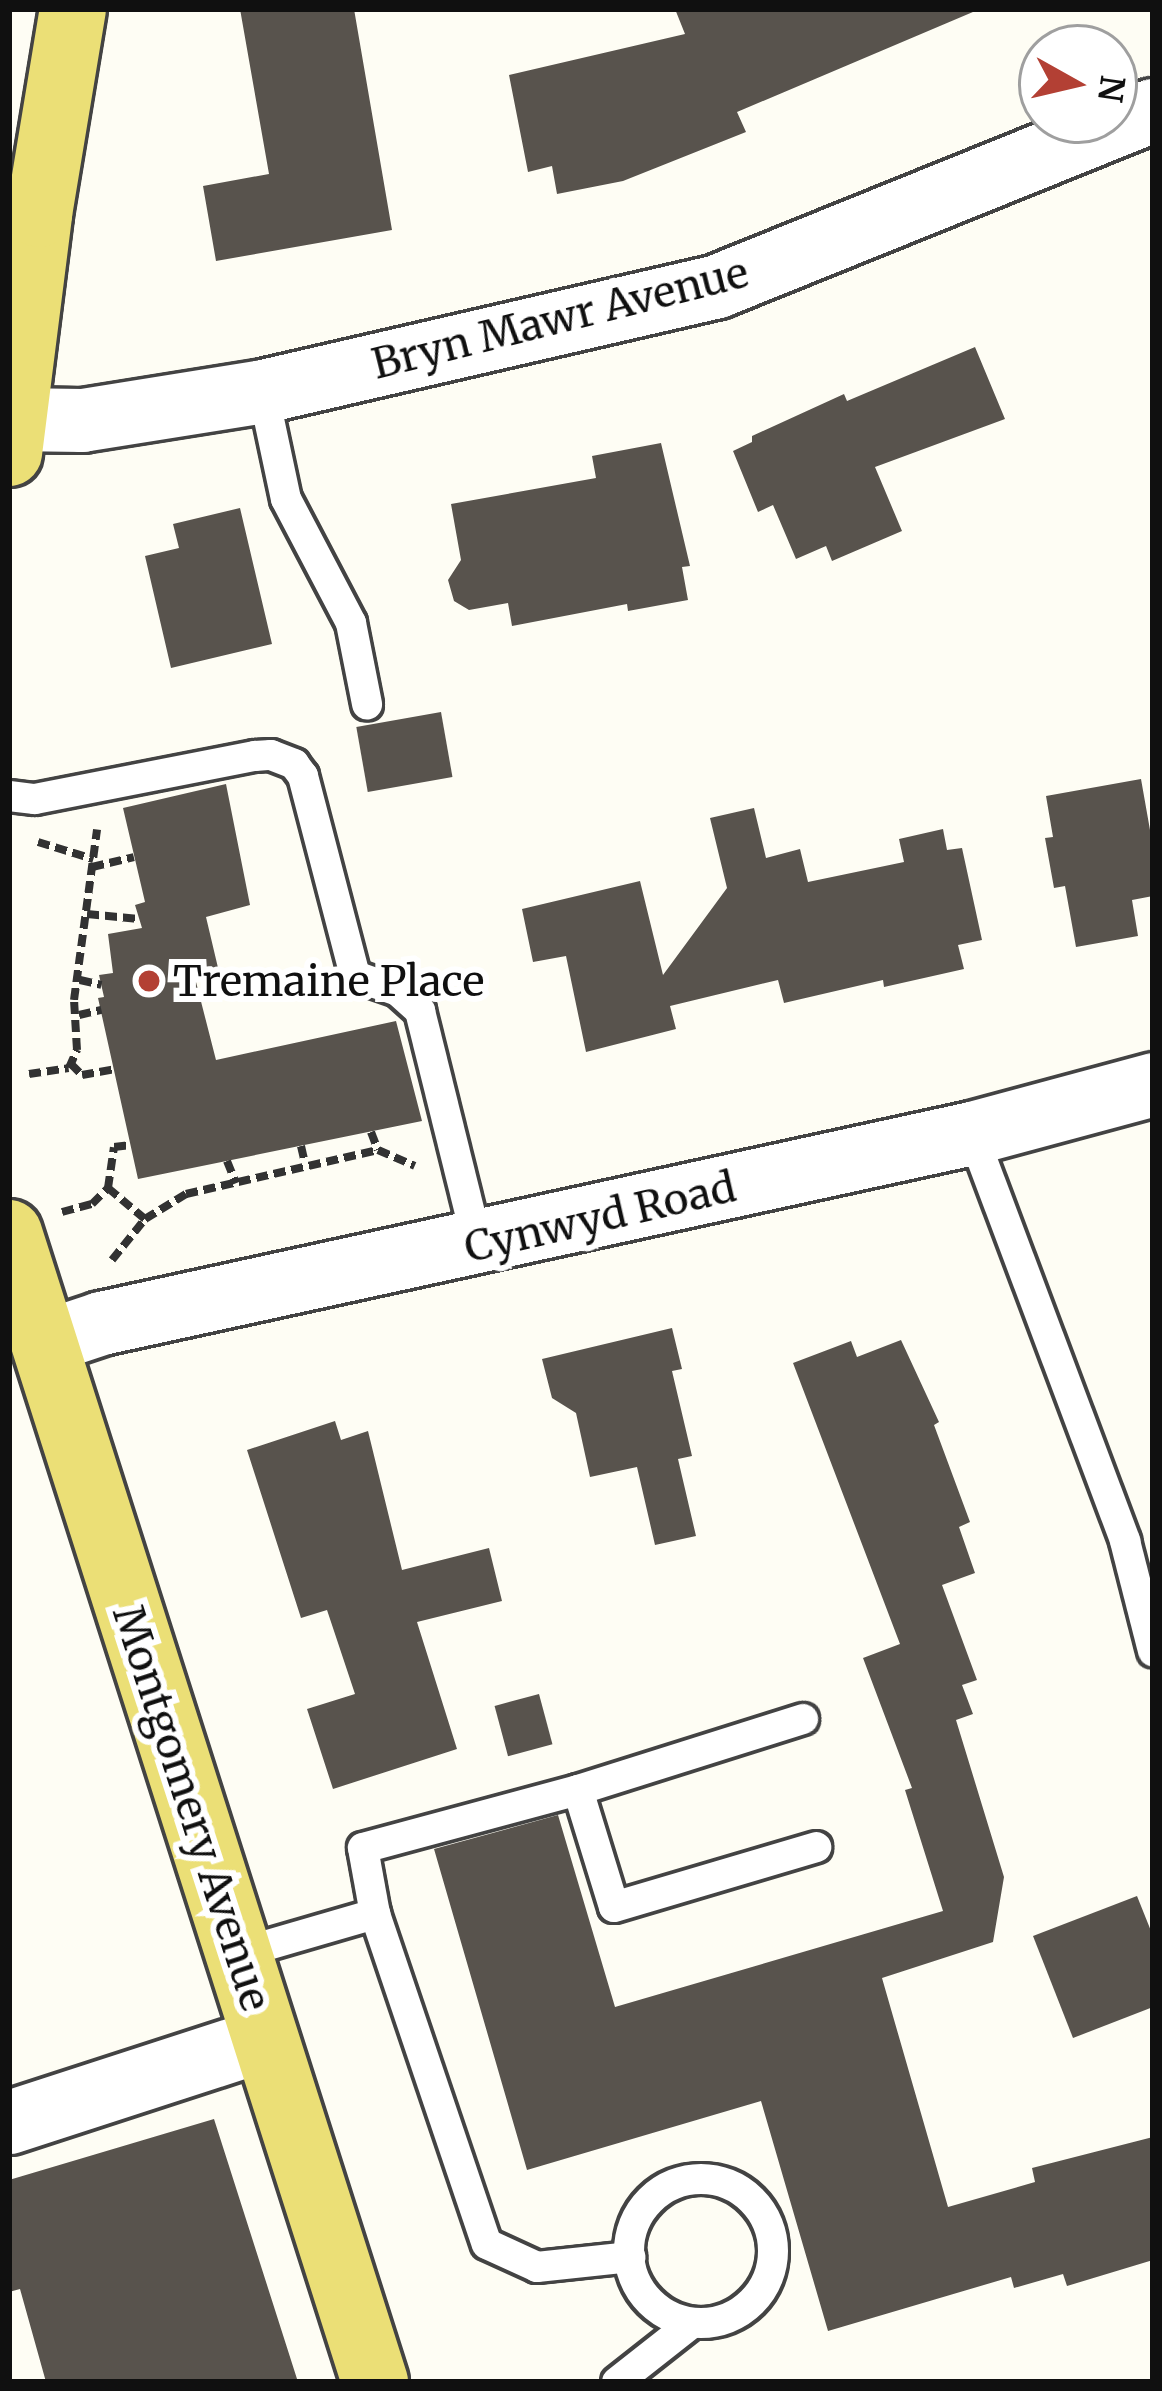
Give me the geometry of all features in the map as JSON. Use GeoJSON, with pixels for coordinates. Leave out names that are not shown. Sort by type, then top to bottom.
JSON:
{"type":"FeatureCollection","features":[{"type":"Feature","properties":{"kind":"main road"},"geometry":{"type":"LineString","coordinates":[[11,436],[39,214],[73,9]]}},
{"type":"Feature","properties":{"kind":"main road","name":"Montgomery Avenue"},"geometry":{"type":"LineString","coordinates":[[24,1243],[44,1342],[375,2382]]}},
{"type":"Feature","properties":{"kind":"street","name":"Bryn Mawr Avenue"},"geometry":{"type":"LineString","coordinates":[[11,436],[262,391],[717,286],[1153,110]]}},
{"type":"Feature","properties":{"kind":"street","name":"Cynwyd Road"},"geometry":{"type":"LineString","coordinates":[[44,1342],[100,1324],[478,1245],[972,1133],[1153,1084]]}},
{"type":"Feature","properties":{"kind":"street"},"geometry":{"type":"LineString","coordinates":[[9,2122],[265,2039]]}},
{"type":"Feature","properties":{"kind":"lane"},"geometry":{"type":"LineString","coordinates":[[262,391],[286,499],[351,622],[368,704]]}},
{"type":"Feature","properties":{"kind":"lane"},"geometry":{"type":"LineString","coordinates":[[9,796],[35,799],[272,754],[294,764],[303,776],[355,976],[398,991],[420,1011],[478,1245]]}},
{"type":"Feature","properties":{"kind":"lane"},"geometry":{"type":"LineString","coordinates":[[972,1133],[1125,1541],[1153,1651]]}},
{"type":"Feature","properties":{"kind":"lane"},"geometry":{"type":"LineString","coordinates":[[629,2258],[537,2267],[487,2244],[374,1914],[363,1848],[578,1790],[803,1719]]}},
{"type":"Feature","properties":{"kind":"lane"},"geometry":{"type":"LineString","coordinates":[[578,1790],[614,1907],[816,1847]]}},
{"type":"Feature","properties":{"kind":"lane"},"geometry":{"type":"LineString","coordinates":[[237,1954],[374,1914]]}},
{"type":"Feature","properties":{"kind":"lane"},"geometry":{"type":"LineString","coordinates":[[617,2382],[692,2324],[735,2315],[766,2285],[773,2243],[755,2202],[715,2179],[669,2186],[636,2218],[629,2258],[637,2285],[650,2304],[692,2324]]}},
{"type":"Feature","properties":{"kind":"path"},"geometry":{"type":"LineString","coordinates":[[71,1064],[80,1015],[74,1000],[102,787]]}},
{"type":"Feature","properties":{"kind":"path"},"geometry":{"type":"LineString","coordinates":[[31,840],[93,863],[134,857]]}},
{"type":"Feature","properties":{"kind":"path"},"geometry":{"type":"LineString","coordinates":[[87,914],[139,919]]}},
{"type":"Feature","properties":{"kind":"path"},"geometry":{"type":"LineString","coordinates":[[80,980],[101,985]]}},
{"type":"Feature","properties":{"kind":"path"},"geometry":{"type":"LineString","coordinates":[[80,1015],[101,1010]]}},
{"type":"Feature","properties":{"kind":"path"},"geometry":{"type":"LineString","coordinates":[[71,1064],[82,1075],[116,1070]]}},
{"type":"Feature","properties":{"kind":"path"},"geometry":{"type":"LineString","coordinates":[[28,1074],[71,1064]]}},
{"type":"Feature","properties":{"kind":"path"},"geometry":{"type":"LineString","coordinates":[[371,1132],[378,1150]]}},
{"type":"Feature","properties":{"kind":"path"},"geometry":{"type":"LineString","coordinates":[[24,1243],[92,1204],[108,1188],[114,1147],[131,1145]]}},
{"type":"Feature","properties":{"kind":"path"},"geometry":{"type":"LineString","coordinates":[[301,1146],[305,1163]]}},
{"type":"Feature","properties":{"kind":"path"},"geometry":{"type":"LineString","coordinates":[[110,1267],[145,1220],[186,1194],[305,1163],[378,1150],[409,1161],[422,1173]]}},
{"type":"Feature","properties":{"kind":"path"},"geometry":{"type":"LineString","coordinates":[[227,1161],[236,1183]]}},
{"type":"Feature","properties":{"kind":"path"},"geometry":{"type":"LineString","coordinates":[[108,1188],[145,1220]]}},
{"type":"Feature","properties":{"kind":"building"},"geometry":{"type":"Polygon","coordinates":[[[240,9],[354,9],[392,230],[216,261],[203,186],[269,174],[240,9]]]}},
{"type":"Feature","properties":{"kind":"building"},"geometry":{"type":"Polygon","coordinates":[[[675,9],[980,9],[737,112],[746,132],[623,181],[557,194],[552,166],[528,172],[509,75],[685,34],[675,9]]]}},
{"type":"Feature","properties":{"kind":"building"},"geometry":{"type":"Polygon","coordinates":[[[975,347],[1005,419],[875,467],[902,531],[832,561],[826,546],[796,559],[773,505],[758,512],[733,451],[752,442],[752,436],[844,394],[847,401],[975,347]]]}},
{"type":"Feature","properties":{"kind":"building"},"geometry":{"type":"Polygon","coordinates":[[[661,443],[690,566],[682,567],[688,600],[628,611],[627,604],[512,626],[508,603],[469,610],[454,601],[448,580],[461,560],[451,504],[596,478],[592,456],[661,443]]]}},
{"type":"Feature","properties":{"kind":"building"},"geometry":{"type":"Polygon","coordinates":[[[240,508],[272,644],[171,668],[145,556],[179,548],[173,524],[240,508]]]}},
{"type":"Feature","properties":{"kind":"building"},"geometry":{"type":"Polygon","coordinates":[[[441,712],[452,777],[368,792],[356,727],[441,712]]]}},
{"type":"Feature","properties":{"kind":"building"},"geometry":{"type":"Polygon","coordinates":[[[1141,779],[1153,847],[1153,896],[1132,900],[1138,936],[1076,947],[1065,886],[1054,888],[1045,838],[1053,837],[1046,796],[1141,779]]]}},
{"type":"Feature","properties":{"kind":"building","name":"Tremaine Place"},"geometry":{"type":"Polygon","coordinates":[[[226,784],[250,905],[206,917],[219,972],[195,978],[216,1060],[396,1021],[422,1121],[138,1179],[98,998],[104,997],[99,975],[113,973],[108,934],[142,928],[135,905],[145,902],[123,808],[226,784]]]}},
{"type":"Feature","properties":{"kind":"building"},"geometry":{"type":"Polygon","coordinates":[[[754,808],[766,858],[800,849],[808,882],[904,862],[899,839],[943,829],[947,850],[962,848],[982,940],[958,945],[964,969],[884,987],[883,980],[784,1003],[778,980],[670,1006],[676,1029],[586,1052],[566,956],[533,962],[522,909],[640,881],[663,975],[727,888],[710,818],[754,808]]]}},
{"type":"Feature","properties":{"kind":"building"},"geometry":{"type":"Polygon","coordinates":[[[672,1328],[682,1369],[672,1371],[692,1456],[678,1459],[696,1536],[655,1545],[637,1467],[590,1477],[576,1413],[552,1398],[542,1359],[672,1328]]]}},
{"type":"Feature","properties":{"kind":"building"},"geometry":{"type":"Polygon","coordinates":[[[901,1340],[939,1422],[934,1425],[970,1522],[959,1527],[975,1573],[942,1585],[977,1680],[962,1685],[973,1714],[956,1720],[1004,1877],[993,1942],[882,1978],[948,2207],[1035,2182],[1032,2168],[1153,2137],[1153,2260],[1067,2286],[1063,2274],[1014,2288],[1011,2277],[828,2331],[761,2101],[527,2170],[434,1849],[558,1815],[615,2007],[943,1911],[905,1790],[912,1788],[863,1658],[900,1644],[793,1363],[851,1341],[857,1357],[901,1340]]]}},
{"type":"Feature","properties":{"kind":"building"},"geometry":{"type":"Polygon","coordinates":[[[335,1421],[341,1440],[368,1431],[402,1570],[489,1548],[502,1601],[417,1622],[457,1749],[333,1789],[307,1709],[355,1694],[327,1610],[301,1618],[247,1450],[335,1421]]]}},
{"type":"Feature","properties":{"kind":"building"},"geometry":{"type":"Polygon","coordinates":[[[539,1694],[552,1744],[508,1756],[495,1706],[539,1694]]]}},
{"type":"Feature","properties":{"kind":"building"},"geometry":{"type":"Polygon","coordinates":[[[1137,1896],[1153,1936],[1153,2007],[1073,2038],[1033,1936],[1137,1896]]]}},
{"type":"Feature","properties":{"kind":"building"},"geometry":{"type":"Polygon","coordinates":[[[214,2119],[298,2382],[46,2382],[20,2289],[9,2292],[9,2180],[214,2119]]]}},
{"type":"Feature","properties":{"kind":"place","name":"Tremaine Place"},"geometry":{"type":"Point","coordinates":[149,981]}}]}
